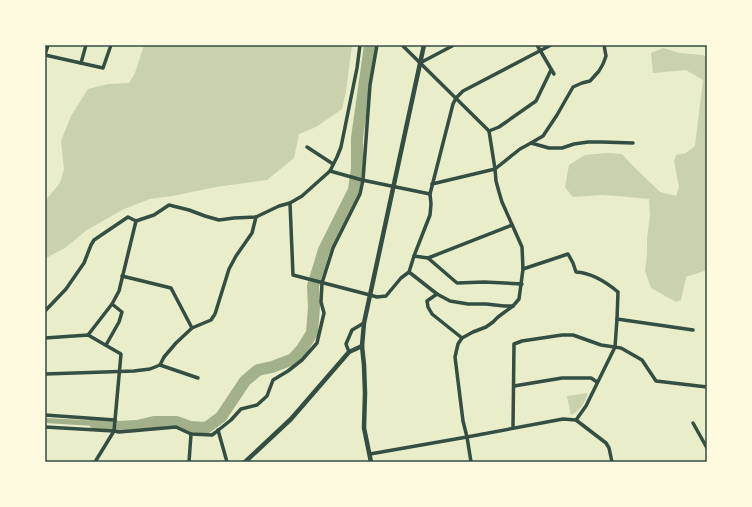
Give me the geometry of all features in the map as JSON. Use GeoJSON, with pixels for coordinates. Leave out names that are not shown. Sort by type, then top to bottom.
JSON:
{"type":"FeatureCollection","features":[{"type":"Feature","properties":{"kind":"street"},"geometry":{"type":"LineString","coordinates":[[48,45],[45,55],[103,68],[111,45]]}},
{"type":"Feature","properties":{"kind":"street"},"geometry":{"type":"LineString","coordinates":[[81,63],[86,45]]}},
{"type":"Feature","properties":{"kind":"street"},"geometry":{"type":"LineString","coordinates":[[45,311],[66,289],[84,263],[94,240],[128,217],[136,221],[154,215],[168,205],[219,220],[256,217],[279,206],[290,203],[302,196],[330,171],[341,147],[357,68],[360,45]]}},
{"type":"Feature","properties":{"kind":"street"},"geometry":{"type":"LineString","coordinates":[[45,427],[119,432],[176,427],[191,434],[212,434],[231,420],[241,409],[257,405],[267,396],[273,380],[302,360],[317,343],[324,313],[321,302],[322,283],[333,248],[360,194],[370,85],[377,45]]}},
{"type":"Feature","properties":{"kind":"street"},"geometry":{"type":"LineString","coordinates":[[402,45],[489,131],[499,192],[522,248],[523,269],[519,299],[513,306],[486,327],[462,338],[458,344],[455,357],[463,421],[471,462]]}},
{"type":"Feature","properties":{"kind":"street"},"geometry":{"type":"LineString","coordinates":[[371,462],[364,428],[365,392],[362,346],[364,323],[424,45]]}},
{"type":"Feature","properties":{"kind":"street"},"geometry":{"type":"LineString","coordinates":[[420,63],[454,45]]}},
{"type":"Feature","properties":{"kind":"street"},"geometry":{"type":"LineString","coordinates":[[489,131],[498,127],[536,101],[553,72],[537,45]]}},
{"type":"Feature","properties":{"kind":"street"},"geometry":{"type":"LineString","coordinates":[[290,203],[293,276],[377,297],[386,296],[401,278],[409,272],[430,215],[430,194],[432,184],[453,104],[456,98],[463,91],[550,45]]}},
{"type":"Feature","properties":{"kind":"street"},"geometry":{"type":"LineString","coordinates":[[432,184],[495,170],[520,149],[543,136],[557,115],[568,91],[573,87],[590,81],[599,71],[606,56],[604,45]]}},
{"type":"Feature","properties":{"kind":"street"},"geometry":{"type":"LineString","coordinates":[[531,143],[549,148],[562,148],[588,142],[633,144]]}},
{"type":"Feature","properties":{"kind":"street"},"geometry":{"type":"LineString","coordinates":[[307,147],[333,164]]}},
{"type":"Feature","properties":{"kind":"street"},"geometry":{"type":"LineString","coordinates":[[330,171],[362,180],[430,194]]}},
{"type":"Feature","properties":{"kind":"street"},"geometry":{"type":"LineString","coordinates":[[160,365],[164,357],[176,343],[192,328],[211,320],[215,314],[228,269],[252,233],[256,217]]}},
{"type":"Feature","properties":{"kind":"street"},"geometry":{"type":"LineString","coordinates":[[88,335],[112,304],[119,291],[136,221]]}},
{"type":"Feature","properties":{"kind":"street"},"geometry":{"type":"LineString","coordinates":[[414,256],[428,258],[512,225]]}},
{"type":"Feature","properties":{"kind":"street"},"geometry":{"type":"LineString","coordinates":[[523,269],[568,254],[576,272],[585,273],[596,277],[610,285],[618,292],[615,347],[586,406],[576,420]]}},
{"type":"Feature","properties":{"kind":"street"},"geometry":{"type":"LineString","coordinates":[[428,258],[458,283],[484,282],[522,284]]}},
{"type":"Feature","properties":{"kind":"street"},"geometry":{"type":"LineString","coordinates":[[409,272],[437,294],[450,301],[468,304],[513,306]]}},
{"type":"Feature","properties":{"kind":"street"},"geometry":{"type":"LineString","coordinates":[[122,276],[171,288],[192,328]]}},
{"type":"Feature","properties":{"kind":"street"},"geometry":{"type":"LineString","coordinates":[[437,294],[427,301],[428,307],[432,314],[462,338]]}},
{"type":"Feature","properties":{"kind":"street"},"geometry":{"type":"LineString","coordinates":[[106,345],[119,322],[122,312],[112,304]]}},
{"type":"Feature","properties":{"kind":"street"},"geometry":{"type":"LineString","coordinates":[[617,319],[693,330]]}},
{"type":"Feature","properties":{"kind":"street"},"geometry":{"type":"LineString","coordinates":[[348,352],[346,344],[352,330],[364,323]]}},
{"type":"Feature","properties":{"kind":"street"},"geometry":{"type":"LineString","coordinates":[[45,338],[88,335],[121,354],[114,431],[96,462]]}},
{"type":"Feature","properties":{"kind":"street"},"geometry":{"type":"LineString","coordinates":[[514,428],[514,344],[529,340],[562,335],[573,335],[601,345],[622,348],[642,360],[656,381],[707,387]]}},
{"type":"Feature","properties":{"kind":"street"},"geometry":{"type":"LineString","coordinates":[[245,462],[291,419],[348,352],[362,346]]}},
{"type":"Feature","properties":{"kind":"street"},"geometry":{"type":"LineString","coordinates":[[45,374],[119,372],[143,370],[160,365],[198,378]]}},
{"type":"Feature","properties":{"kind":"street"},"geometry":{"type":"LineString","coordinates":[[514,386],[562,378],[591,378],[598,382]]}},
{"type":"Feature","properties":{"kind":"street"},"geometry":{"type":"LineString","coordinates":[[45,415],[115,421]]}},
{"type":"Feature","properties":{"kind":"street"},"geometry":{"type":"LineString","coordinates":[[370,454],[563,419],[576,420],[606,442],[612,462]]}},
{"type":"Feature","properties":{"kind":"street"},"geometry":{"type":"LineString","coordinates":[[693,423],[707,448]]}},
{"type":"Feature","properties":{"kind":"street"},"geometry":{"type":"LineString","coordinates":[[218,430],[227,462]]}},
{"type":"Feature","properties":{"kind":"street"},"geometry":{"type":"LineString","coordinates":[[189,462],[191,434]]}},
{"type":"Feature","properties":{"kind":"shaded area"},"geometry":{"type":"Polygon","coordinates":[[[144,45],[352,45],[342,109],[316,127],[299,134],[294,158],[267,180],[216,187],[150,199],[124,209],[87,230],[65,248],[48,257],[45,257],[45,201],[60,183],[64,169],[61,141],[71,116],[88,89],[108,84],[129,83],[135,73],[144,45]]]}},
{"type":"Feature","properties":{"kind":"shaded area"},"geometry":{"type":"Polygon","coordinates":[[[663,48],[680,53],[703,55],[707,57],[707,270],[686,277],[681,300],[676,302],[651,288],[645,271],[650,215],[649,199],[602,195],[573,197],[565,187],[569,165],[585,155],[607,153],[622,154],[660,192],[676,196],[679,187],[674,161],[676,155],[686,153],[695,146],[703,80],[686,70],[653,73],[651,53],[663,48]]]}},
{"type":"Feature","properties":{"kind":"shaded area"},"geometry":{"type":"Polygon","coordinates":[[[588,393],[582,406],[571,415],[567,396],[588,393]]]}},
{"type":"Feature","properties":{"kind":"shaded area"},"geometry":{"type":"Polygon","coordinates":[[[45,418],[103,421],[110,423],[111,425],[94,426],[45,423],[45,418]]]}},
{"type":"Feature","properties":{"kind":"waterway"},"geometry":{"type":"LineString","coordinates":[[95,423],[119,427],[137,426],[154,422],[176,422],[190,427],[206,428],[221,417],[245,381],[258,370],[272,367],[293,359],[302,349],[312,333],[314,307],[313,286],[324,250],[354,190],[357,168],[357,138],[370,45]]}}]}
